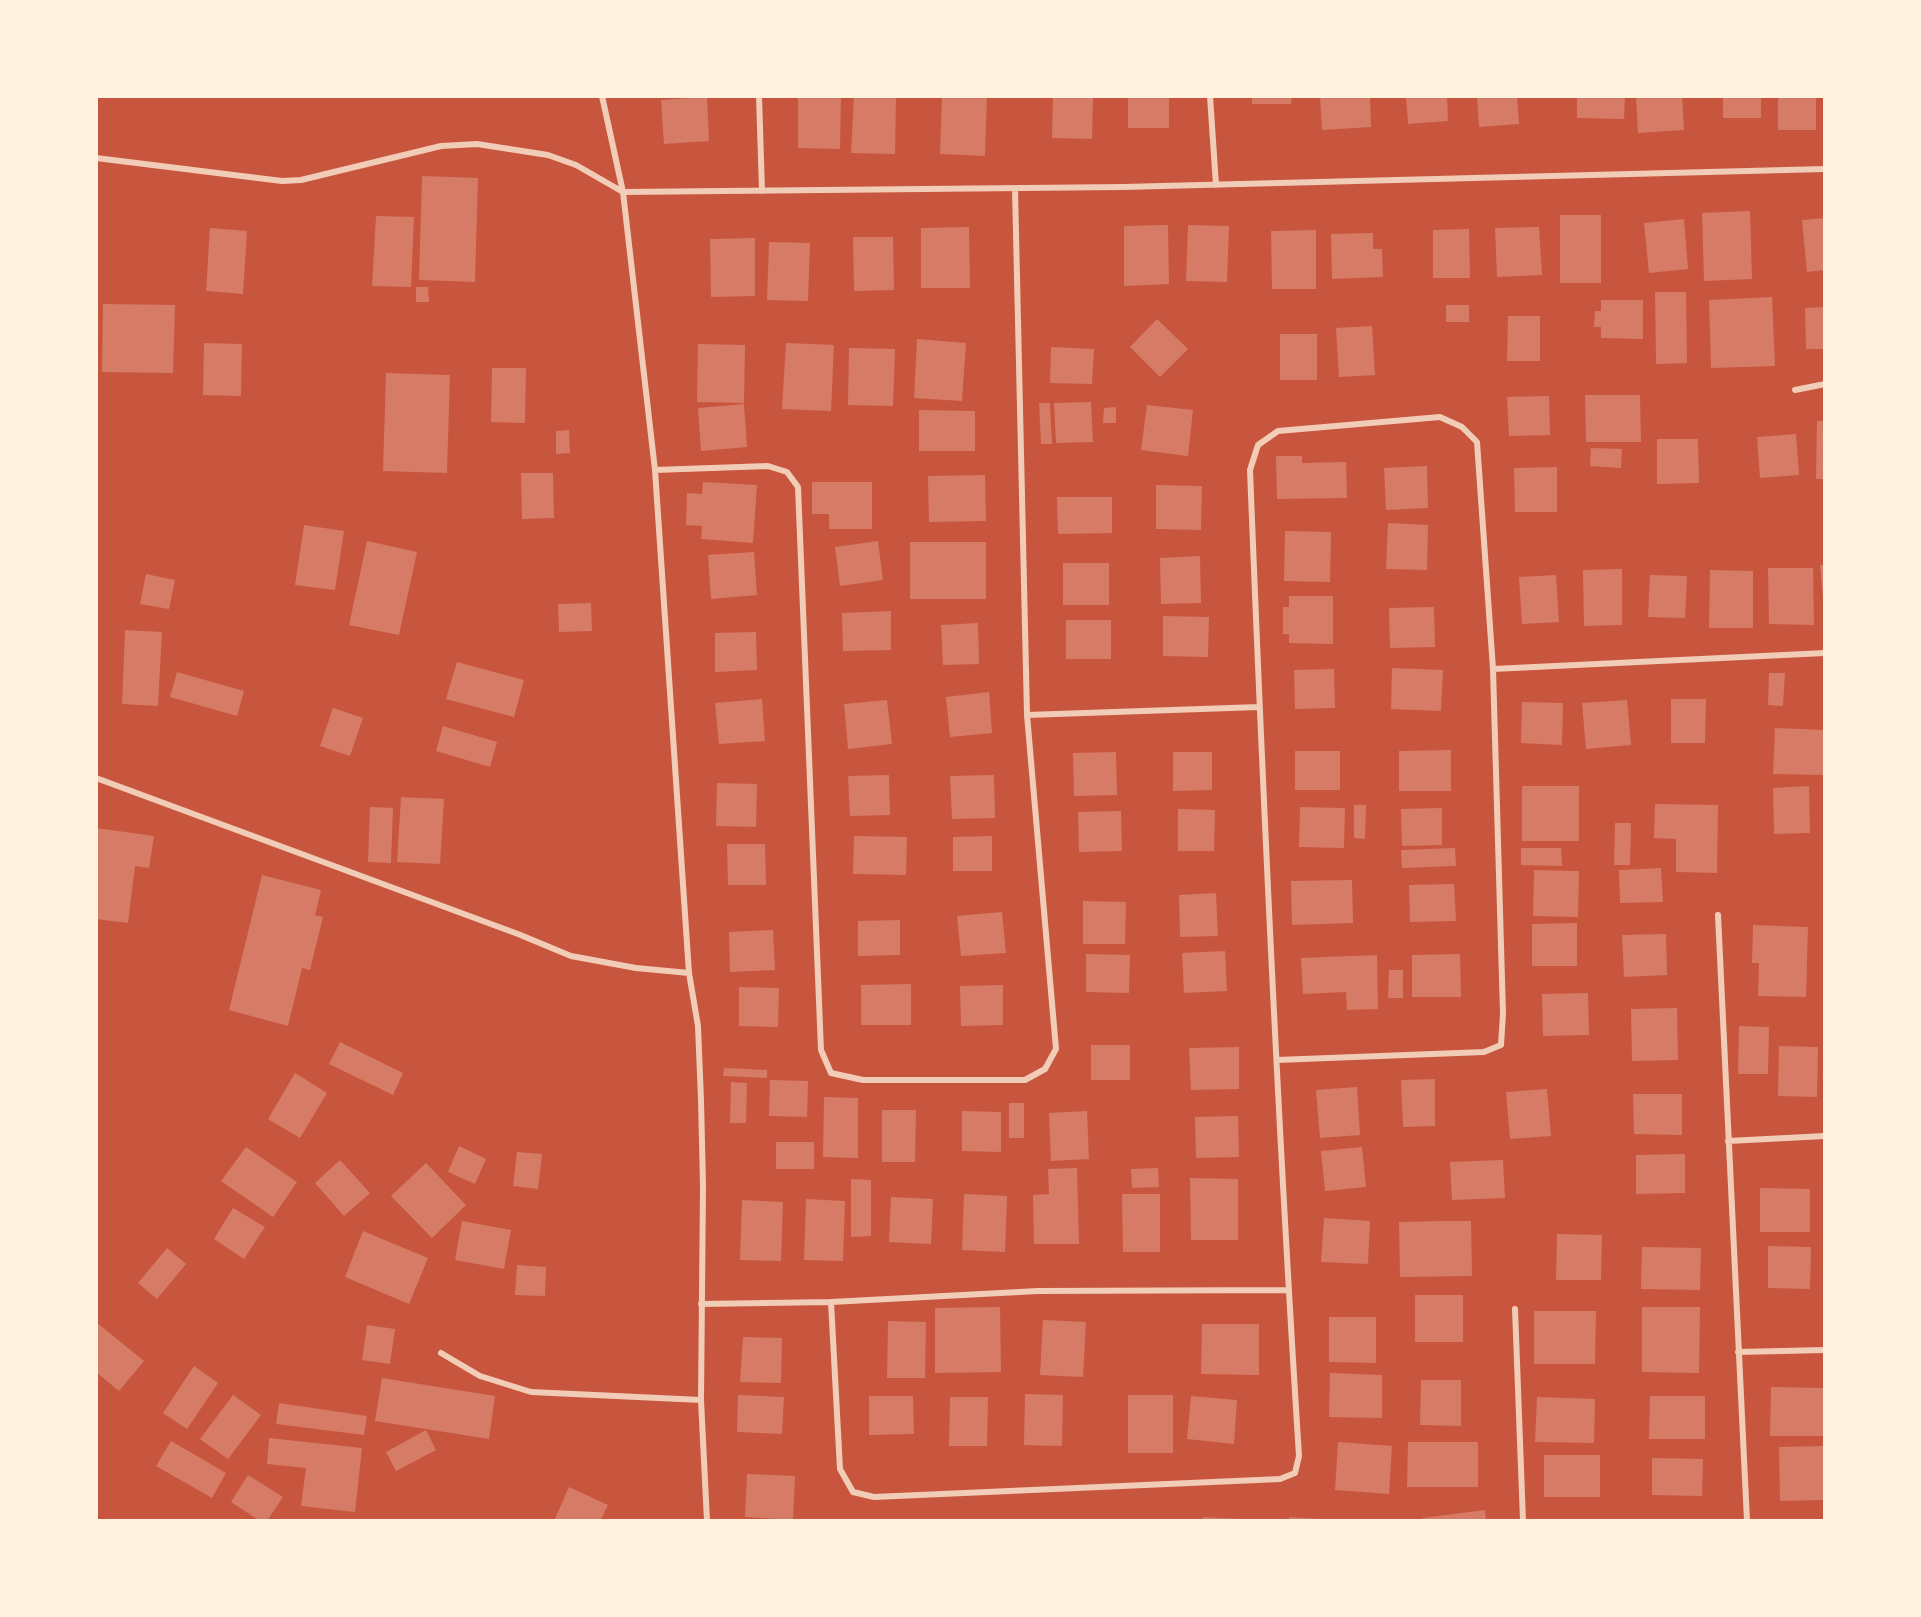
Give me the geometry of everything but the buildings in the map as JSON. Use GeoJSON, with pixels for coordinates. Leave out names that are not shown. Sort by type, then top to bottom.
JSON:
{"type":"FeatureCollection","features":[{"type":"Feature","properties":{"kind":"street"},"geometry":{"type":"LineString","coordinates":[[602,96],[623,192],[655,470],[689,973],[698,1026],[703,1186],[701,1401],[707,1521]]}},
{"type":"Feature","properties":{"kind":"street"},"geometry":{"type":"LineString","coordinates":[[759,96],[762,191]]}},
{"type":"Feature","properties":{"kind":"street"},"geometry":{"type":"LineString","coordinates":[[1210,96],[1216,184]]}},
{"type":"Feature","properties":{"kind":"street"},"geometry":{"type":"LineString","coordinates":[[96,158],[282,181],[301,180],[441,146],[477,144],[548,155],[576,165],[623,192],[1015,189],[1825,169]]}},
{"type":"Feature","properties":{"kind":"street"},"geometry":{"type":"LineString","coordinates":[[655,470],[768,466],[787,472],[798,487],[821,1050],[831,1073],[863,1080],[1025,1080],[1046,1069],[1056,1049],[1027,715],[1015,189]]}},
{"type":"Feature","properties":{"kind":"street"},"geometry":{"type":"LineString","coordinates":[[1795,390],[1825,384]]}},
{"type":"Feature","properties":{"kind":"street"},"geometry":{"type":"LineString","coordinates":[[831,1302],[840,1469],[853,1492],[874,1497],[1280,1479],[1295,1473],[1299,1456],[1288,1290],[1259,707],[1250,470],[1258,445],[1278,431],[1440,417],[1462,427],[1477,442],[1493,669],[1502,1045],[1484,1052],[1277,1060]]}},
{"type":"Feature","properties":{"kind":"street"},"geometry":{"type":"LineString","coordinates":[[1493,669],[1825,653]]}},
{"type":"Feature","properties":{"kind":"street"},"geometry":{"type":"LineString","coordinates":[[1027,715],[1259,707]]}},
{"type":"Feature","properties":{"kind":"street"},"geometry":{"type":"LineString","coordinates":[[96,778],[519,934],[571,956],[636,968],[689,973]]}},
{"type":"Feature","properties":{"kind":"street"},"geometry":{"type":"LineString","coordinates":[[1718,915],[1747,1521]]}},
{"type":"Feature","properties":{"kind":"street"},"geometry":{"type":"LineString","coordinates":[[1728,1141],[1825,1136]]}},
{"type":"Feature","properties":{"kind":"street"},"geometry":{"type":"LineString","coordinates":[[701,1304],[831,1302],[1038,1291],[1288,1290]]}},
{"type":"Feature","properties":{"kind":"street"},"geometry":{"type":"LineString","coordinates":[[1515,1309],[1523,1521]]}},
{"type":"Feature","properties":{"kind":"street"},"geometry":{"type":"LineString","coordinates":[[1738,1352],[1825,1350]]}},
{"type":"Feature","properties":{"kind":"street"},"geometry":{"type":"LineString","coordinates":[[441,1353],[480,1376],[531,1392],[701,1401]]}}]}
